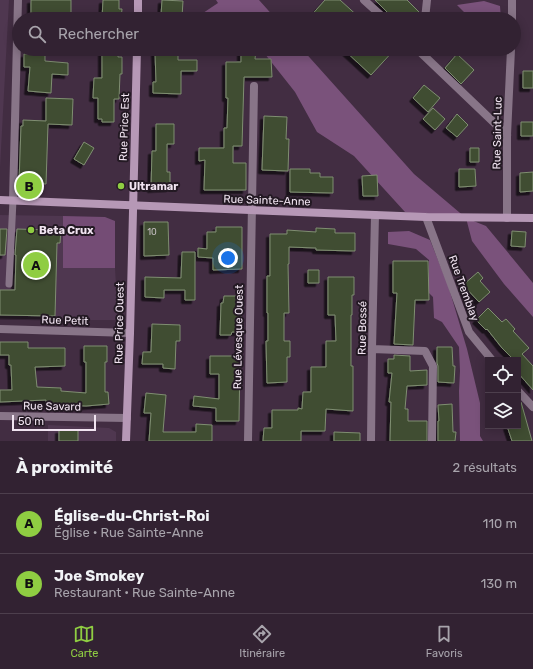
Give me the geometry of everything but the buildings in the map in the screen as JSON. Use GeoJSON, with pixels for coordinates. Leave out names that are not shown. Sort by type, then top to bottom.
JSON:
{"type":"FeatureCollection","features":[{"type":"Feature","properties":{"kind":"street"},"geometry":{"type":"LineString","coordinates":[[18,0],[18,12]]}},
{"type":"Feature","properties":{"kind":"street"},"geometry":{"type":"LineString","coordinates":[[138,0],[138,12]]}},
{"type":"Feature","properties":{"kind":"street"},"geometry":{"type":"LineString","coordinates":[[364,0],[377,12]]}},
{"type":"Feature","properties":{"kind":"street"},"geometry":{"type":"LineString","coordinates":[[425,12],[426,0]]}},
{"type":"Feature","properties":{"kind":"street"},"geometry":{"type":"LineString","coordinates":[[512,0],[512,12]]}},
{"type":"Feature","properties":{"kind":"street"},"geometry":{"type":"LineString","coordinates":[[13,200],[17,56]]}},
{"type":"Feature","properties":{"kind":"street","name":"Rue Price Est"},"geometry":{"type":"LineString","coordinates":[[133,205],[137,56]]}},
{"type":"Feature","properties":{"kind":"street"},"geometry":{"type":"LineString","coordinates":[[425,56],[507,135]]}},
{"type":"Feature","properties":{"kind":"street","name":"Rue Saint-Luc"},"geometry":{"type":"LineString","coordinates":[[507,218],[507,135],[511,56]]}},
{"type":"Feature","properties":{"kind":"street","name":"Rue Lévesque Ouest"},"geometry":{"type":"LineString","coordinates":[[248,441],[254,86]]}},
{"type":"Feature","properties":{"kind":"street","name":"Rue Sainte-Anne"},"geometry":{"type":"LineString","coordinates":[[0,200],[375,216],[533,218]]}},
{"type":"Feature","properties":{"kind":"street","name":"Rue Price Ouest"},"geometry":{"type":"LineString","coordinates":[[126,441],[133,205]]}},
{"type":"Feature","properties":{"kind":"street","name":"Rue Bossé"},"geometry":{"type":"LineString","coordinates":[[371,441],[375,216]]}},
{"type":"Feature","properties":{"kind":"street","name":"Rue Tremblay"},"geometry":{"type":"LineString","coordinates":[[426,217],[469,332],[490,357]]}},
{"type":"Feature","properties":{"kind":"street","name":"Rue Petit"},"geometry":{"type":"LineString","coordinates":[[0,329],[130,333]]}},
{"type":"Feature","properties":{"kind":"street"},"geometry":{"type":"LineString","coordinates":[[372,349],[425,351],[433,366],[432,441]]}},
{"type":"Feature","properties":{"kind":"street"},"geometry":{"type":"LineString","coordinates":[[520,393],[533,407]]}},
{"type":"Feature","properties":{"kind":"street","name":"Rue Savard"},"geometry":{"type":"LineString","coordinates":[[0,416],[127,418]]}},
{"type":"Feature","properties":{"kind":"lane"},"geometry":{"type":"LineString","coordinates":[[9,284],[13,200]]}},
{"type":"Feature","properties":{"kind":"shaded area"},"geometry":{"type":"Polygon","coordinates":[[[0,0],[9,0],[0,168],[0,0]]]}},
{"type":"Feature","properties":{"kind":"shaded area"},"geometry":{"type":"Polygon","coordinates":[[[216,0],[259,0],[270,12],[204,12],[218,3],[216,0]]]}},
{"type":"Feature","properties":{"kind":"shaded area"},"geometry":{"type":"Polygon","coordinates":[[[484,1],[500,6],[500,12],[464,12],[457,5],[484,1]]]}},
{"type":"Feature","properties":{"kind":"shaded area"},"geometry":{"type":"Polygon","coordinates":[[[267,56],[308,56],[414,174],[466,218],[426,217],[405,212],[354,156],[317,132],[295,92],[267,56]]]}},
{"type":"Feature","properties":{"kind":"shaded area"},"geometry":{"type":"Polygon","coordinates":[[[0,215],[63,216],[63,268],[115,268],[118,320],[0,319],[0,215]]]}},
{"type":"Feature","properties":{"kind":"shaded area"},"geometry":{"type":"Polygon","coordinates":[[[63,216],[105,217],[115,221],[115,268],[63,268],[63,216]]]}},
{"type":"Feature","properties":{"kind":"shaded area"},"geometry":{"type":"Polygon","coordinates":[[[466,218],[486,226],[533,283],[533,317],[504,284],[472,241],[466,218]]]}},
{"type":"Feature","properties":{"kind":"shaded area"},"geometry":{"type":"Polygon","coordinates":[[[409,231],[430,240],[448,285],[467,349],[480,403],[480,436],[483,441],[460,441],[459,347],[442,322],[434,318],[433,297],[421,285],[429,277],[429,260],[416,249],[388,244],[388,232],[409,231]]]}},
{"type":"Feature","properties":{"kind":"shaded area"},"geometry":{"type":"Polygon","coordinates":[[[48,425],[109,428],[116,432],[116,441],[48,441],[48,425]]]}},
{"type":"Feature","properties":{"kind":"place","name":"Joe Smokey"},"geometry":{"type":"Point","coordinates":[29,186]}},
{"type":"Feature","properties":{"kind":"place","name":"Ultramar"},"geometry":{"type":"Point","coordinates":[121,186]}},
{"type":"Feature","properties":{"kind":"place","name":"Beta Crux"},"geometry":{"type":"Point","coordinates":[31,230]}},
{"type":"Feature","properties":{"kind":"place","name":"Église-du-Christ-Roi"},"geometry":{"type":"Point","coordinates":[36,265]}}]}
